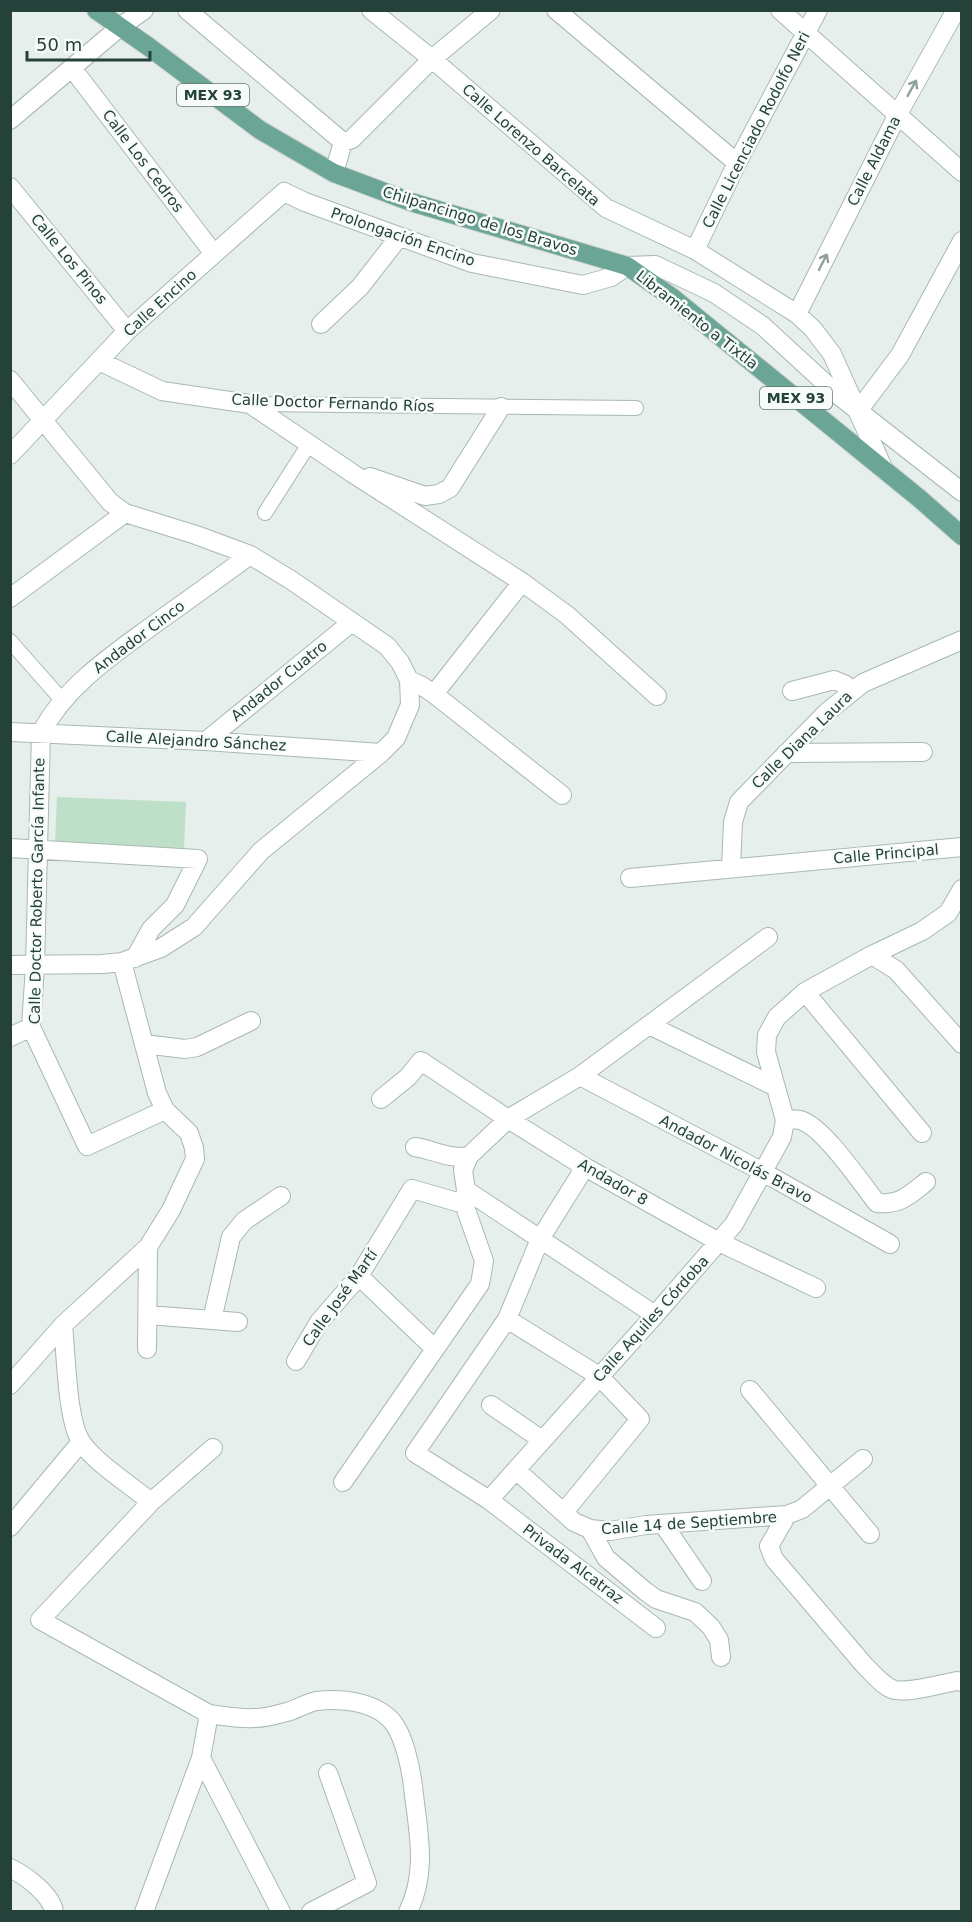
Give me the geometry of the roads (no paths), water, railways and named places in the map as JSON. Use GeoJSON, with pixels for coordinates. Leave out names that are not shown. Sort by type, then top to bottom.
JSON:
{"type":"FeatureCollection","features":[{"type":"Feature","properties":{"kind":"main road","name":"MEX 93"},"geometry":{"type":"LineString","coordinates":[[96,10],[260,130],[334,172]]}},
{"type":"Feature","properties":{"kind":"main road","name":"Chilpancingo de los Bravos"},"geometry":{"type":"LineString","coordinates":[[334,172],[411,202],[627,266]]}},
{"type":"Feature","properties":{"kind":"main road","name":"Libramiento a Tixtla"},"geometry":{"type":"LineString","coordinates":[[627,266],[673,298],[962,536]]}},
{"type":"Feature","properties":{"kind":"street"},"geometry":{"type":"LineString","coordinates":[[10,120],[120,27],[144,10]]}},
{"type":"Feature","properties":{"kind":"street"},"geometry":{"type":"LineString","coordinates":[[188,10],[343,142]]}},
{"type":"Feature","properties":{"kind":"street","name":"Calle Lorenzo Barcelata"},"geometry":{"type":"LineString","coordinates":[[371,10],[432,59],[606,208],[695,250],[797,314],[813,329],[831,354],[884,470]]}},
{"type":"Feature","properties":{"kind":"street"},"geometry":{"type":"LineString","coordinates":[[343,142],[352,139],[432,59],[491,10]]}},
{"type":"Feature","properties":{"kind":"street"},"geometry":{"type":"LineString","coordinates":[[556,10],[737,163]]}},
{"type":"Feature","properties":{"kind":"street"},"geometry":{"type":"LineString","coordinates":[[780,10],[962,172]]}},
{"type":"Feature","properties":{"kind":"street","name":"Calle Licenciado Rodolfo Neri"},"geometry":{"type":"LineString","coordinates":[[695,250],[737,163],[818,10]]}},
{"type":"Feature","properties":{"kind":"street","name":"Calle Aldama"},"geometry":{"type":"LineString","coordinates":[[797,314],[898,114],[956,10]]}},
{"type":"Feature","properties":{"kind":"street","name":"Calle Los Cedros"},"geometry":{"type":"LineString","coordinates":[[72,68],[214,254]]}},
{"type":"Feature","properties":{"kind":"street"},"geometry":{"type":"LineString","coordinates":[[334,172],[343,142]]}},
{"type":"Feature","properties":{"kind":"street","name":"Calle Los Pinos"},"geometry":{"type":"LineString","coordinates":[[10,187],[127,331]]}},
{"type":"Feature","properties":{"kind":"street","name":"Calle Encino"},"geometry":{"type":"LineString","coordinates":[[10,455],[127,331],[285,192]]}},
{"type":"Feature","properties":{"kind":"street","name":"Prolongación Encino"},"geometry":{"type":"LineString","coordinates":[[285,192],[305,202],[472,262],[583,285],[611,277],[627,266]]}},
{"type":"Feature","properties":{"kind":"street"},"geometry":{"type":"LineString","coordinates":[[321,324],[360,287],[399,237]]}},
{"type":"Feature","properties":{"kind":"street"},"geometry":{"type":"LineString","coordinates":[[858,411],[900,355],[962,241]]}},
{"type":"Feature","properties":{"kind":"street","name":"MEX 93"},"geometry":{"type":"LineString","coordinates":[[627,266],[655,265],[714,293],[763,326],[838,395],[962,492]]}},
{"type":"Feature","properties":{"kind":"street","name":"Calle Doctor Fernando Ríos"},"geometry":{"type":"LineString","coordinates":[[99,361],[162,391],[250,404],[636,408]]}},
{"type":"Feature","properties":{"kind":"street"},"geometry":{"type":"LineString","coordinates":[[10,380],[110,502],[125,513],[250,555],[352,621],[387,646],[400,662],[409,680],[410,705],[396,738],[381,753],[261,851],[194,927],[161,948],[129,960],[35,966],[10,965]]}},
{"type":"Feature","properties":{"kind":"street"},"geometry":{"type":"LineString","coordinates":[[250,404],[352,473],[522,582],[567,615],[657,696]]}},
{"type":"Feature","properties":{"kind":"street"},"geometry":{"type":"LineString","coordinates":[[352,473],[390,483],[425,496],[439,494],[450,488],[501,407]]}},
{"type":"Feature","properties":{"kind":"street"},"geometry":{"type":"LineString","coordinates":[[265,513],[309,444]]}},
{"type":"Feature","properties":{"kind":"street"},"geometry":{"type":"LineString","coordinates":[[10,598],[125,513]]}},
{"type":"Feature","properties":{"kind":"street","name":"Andador Cinco"},"geometry":{"type":"LineString","coordinates":[[41,733],[51,714],[71,690],[124,646],[250,555]]}},
{"type":"Feature","properties":{"kind":"street"},"geometry":{"type":"LineString","coordinates":[[434,694],[522,582]]}},
{"type":"Feature","properties":{"kind":"street","name":"Andador Cuatro"},"geometry":{"type":"LineString","coordinates":[[206,741],[352,621]]}},
{"type":"Feature","properties":{"kind":"street","name":"Calle Diana Laura"},"geometry":{"type":"LineString","coordinates":[[731,867],[733,822],[739,802],[827,712],[863,683],[962,640]]}},
{"type":"Feature","properties":{"kind":"street"},"geometry":{"type":"LineString","coordinates":[[10,641],[62,700]]}},
{"type":"Feature","properties":{"kind":"street"},"geometry":{"type":"LineString","coordinates":[[409,680],[434,694],[562,795]]}},
{"type":"Feature","properties":{"kind":"street"},"geometry":{"type":"LineString","coordinates":[[792,691],[834,680],[853,691]]}},
{"type":"Feature","properties":{"kind":"street","name":"Calle Alejandro Sánchez"},"geometry":{"type":"LineString","coordinates":[[10,732],[206,741],[381,753]]}},
{"type":"Feature","properties":{"kind":"street","name":"Calle Doctor Roberto García Infante"},"geometry":{"type":"LineString","coordinates":[[41,733],[35,966],[31,1027],[87,1146],[165,1110]]}},
{"type":"Feature","properties":{"kind":"street"},"geometry":{"type":"LineString","coordinates":[[786,753],[923,752]]}},
{"type":"Feature","properties":{"kind":"street","name":"Calle Principal"},"geometry":{"type":"LineString","coordinates":[[731,867],[962,847]]}},
{"type":"Feature","properties":{"kind":"street"},"geometry":{"type":"LineString","coordinates":[[10,848],[198,860],[175,904],[151,929],[129,960],[144,1044],[157,1094],[165,1110],[189,1133],[195,1159],[171,1210],[148,1246],[63,1325],[10,1385]]}},
{"type":"Feature","properties":{"kind":"street"},"geometry":{"type":"LineString","coordinates":[[630,878],[731,867]]}},
{"type":"Feature","properties":{"kind":"street"},"geometry":{"type":"LineString","coordinates":[[926,1182],[904,1199],[891,1204],[877,1203],[824,1137],[812,1126],[799,1120],[785,1120],[766,1052],[767,1035],[777,1017],[805,992],[872,955],[922,931],[948,913],[959,901]]}},
{"type":"Feature","properties":{"kind":"street"},"geometry":{"type":"LineString","coordinates":[[343,1482],[480,1284],[484,1261],[465,1197],[463,1170],[469,1156],[508,1119],[580,1076],[768,937]]}},
{"type":"Feature","properties":{"kind":"street"},"geometry":{"type":"LineString","coordinates":[[872,955],[896,970],[962,1044]]}},
{"type":"Feature","properties":{"kind":"street"},"geometry":{"type":"LineString","coordinates":[[805,992],[922,1133]]}},
{"type":"Feature","properties":{"kind":"street"},"geometry":{"type":"LineString","coordinates":[[144,1044],[197,1047],[251,1021]]}},
{"type":"Feature","properties":{"kind":"street"},"geometry":{"type":"LineString","coordinates":[[649,1025],[776,1087]]}},
{"type":"Feature","properties":{"kind":"street"},"geometry":{"type":"LineString","coordinates":[[10,1037],[31,1027]]}},
{"type":"Feature","properties":{"kind":"street"},"geometry":{"type":"LineString","coordinates":[[381,1099],[408,1077],[421,1061],[508,1119]]}},
{"type":"Feature","properties":{"kind":"street","name":"Andador Nicolás Bravo"},"geometry":{"type":"LineString","coordinates":[[580,1076],[763,1172],[890,1244]]}},
{"type":"Feature","properties":{"kind":"street","name":"Andador 8"},"geometry":{"type":"LineString","coordinates":[[508,1119],[585,1167],[719,1242],[816,1288]]}},
{"type":"Feature","properties":{"kind":"street","name":"Calle Aquiles Córdoba"},"geometry":{"type":"LineString","coordinates":[[489,1500],[734,1224],[782,1137],[785,1120]]}},
{"type":"Feature","properties":{"kind":"street"},"geometry":{"type":"LineString","coordinates":[[415,1148],[431,1150],[457,1159],[469,1156]]}},
{"type":"Feature","properties":{"kind":"street"},"geometry":{"type":"LineString","coordinates":[[564,1512],[640,1419],[599,1376],[507,1319],[540,1239],[585,1167]]}},
{"type":"Feature","properties":{"kind":"street","name":"Calle José Martí"},"geometry":{"type":"LineString","coordinates":[[296,1361],[319,1322],[359,1276],[412,1189],[465,1197]]}},
{"type":"Feature","properties":{"kind":"street"},"geometry":{"type":"LineString","coordinates":[[212,1320],[231,1237],[244,1221],[281,1196]]}},
{"type":"Feature","properties":{"kind":"street"},"geometry":{"type":"LineString","coordinates":[[465,1197],[540,1239],[655,1315]]}},
{"type":"Feature","properties":{"kind":"street"},"geometry":{"type":"LineString","coordinates":[[147,1349],[148,1246]]}},
{"type":"Feature","properties":{"kind":"street"},"geometry":{"type":"LineString","coordinates":[[359,1276],[435,1349]]}},
{"type":"Feature","properties":{"kind":"street"},"geometry":{"type":"LineString","coordinates":[[148,1315],[238,1322]]}},
{"type":"Feature","properties":{"kind":"street","name":"Privada Alcatraz"},"geometry":{"type":"LineString","coordinates":[[507,1319],[415,1453],[489,1500],[656,1628]]}},
{"type":"Feature","properties":{"kind":"street"},"geometry":{"type":"LineString","coordinates":[[63,1325],[73,1425],[81,1442],[90,1453],[151,1502]]}},
{"type":"Feature","properties":{"kind":"street"},"geometry":{"type":"LineString","coordinates":[[750,1390],[870,1534]]}},
{"type":"Feature","properties":{"kind":"street"},"geometry":{"type":"LineString","coordinates":[[491,1405],[542,1440]]}},
{"type":"Feature","properties":{"kind":"street"},"geometry":{"type":"LineString","coordinates":[[10,1527],[81,1442]]}},
{"type":"Feature","properties":{"kind":"street"},"geometry":{"type":"LineString","coordinates":[[213,1448],[151,1502],[40,1620],[209,1714],[232,1718],[256,1718],[291,1710],[313,1701],[337,1699],[365,1704],[390,1719],[404,1742],[412,1780],[421,1857],[416,1894],[408,1911]]}},
{"type":"Feature","properties":{"kind":"street"},"geometry":{"type":"LineString","coordinates":[[863,1459],[802,1509],[787,1515],[774,1533],[769,1546],[774,1559],[865,1666],[881,1681],[894,1689],[913,1689],[962,1682]]}},
{"type":"Feature","properties":{"kind":"street"},"geometry":{"type":"LineString","coordinates":[[516,1470],[574,1522],[590,1529],[606,1558],[645,1591],[656,1599],[695,1612],[719,1640],[721,1657]]}},
{"type":"Feature","properties":{"kind":"street","name":"Calle 14 de Septiembre"},"geometry":{"type":"LineString","coordinates":[[590,1529],[610,1531],[663,1524],[787,1515]]}},
{"type":"Feature","properties":{"kind":"street"},"geometry":{"type":"LineString","coordinates":[[663,1524],[702,1581]]}},
{"type":"Feature","properties":{"kind":"street"},"geometry":{"type":"LineString","coordinates":[[144,1911],[201,1758],[209,1714]]}},
{"type":"Feature","properties":{"kind":"street"},"geometry":{"type":"LineString","coordinates":[[201,1758],[281,1911]]}},
{"type":"Feature","properties":{"kind":"street"},"geometry":{"type":"LineString","coordinates":[[311,1911],[367,1883],[328,1773]]}},
{"type":"Feature","properties":{"kind":"street"},"geometry":{"type":"LineString","coordinates":[[10,1868],[32,1882],[53,1905],[54,1911]]}}]}
